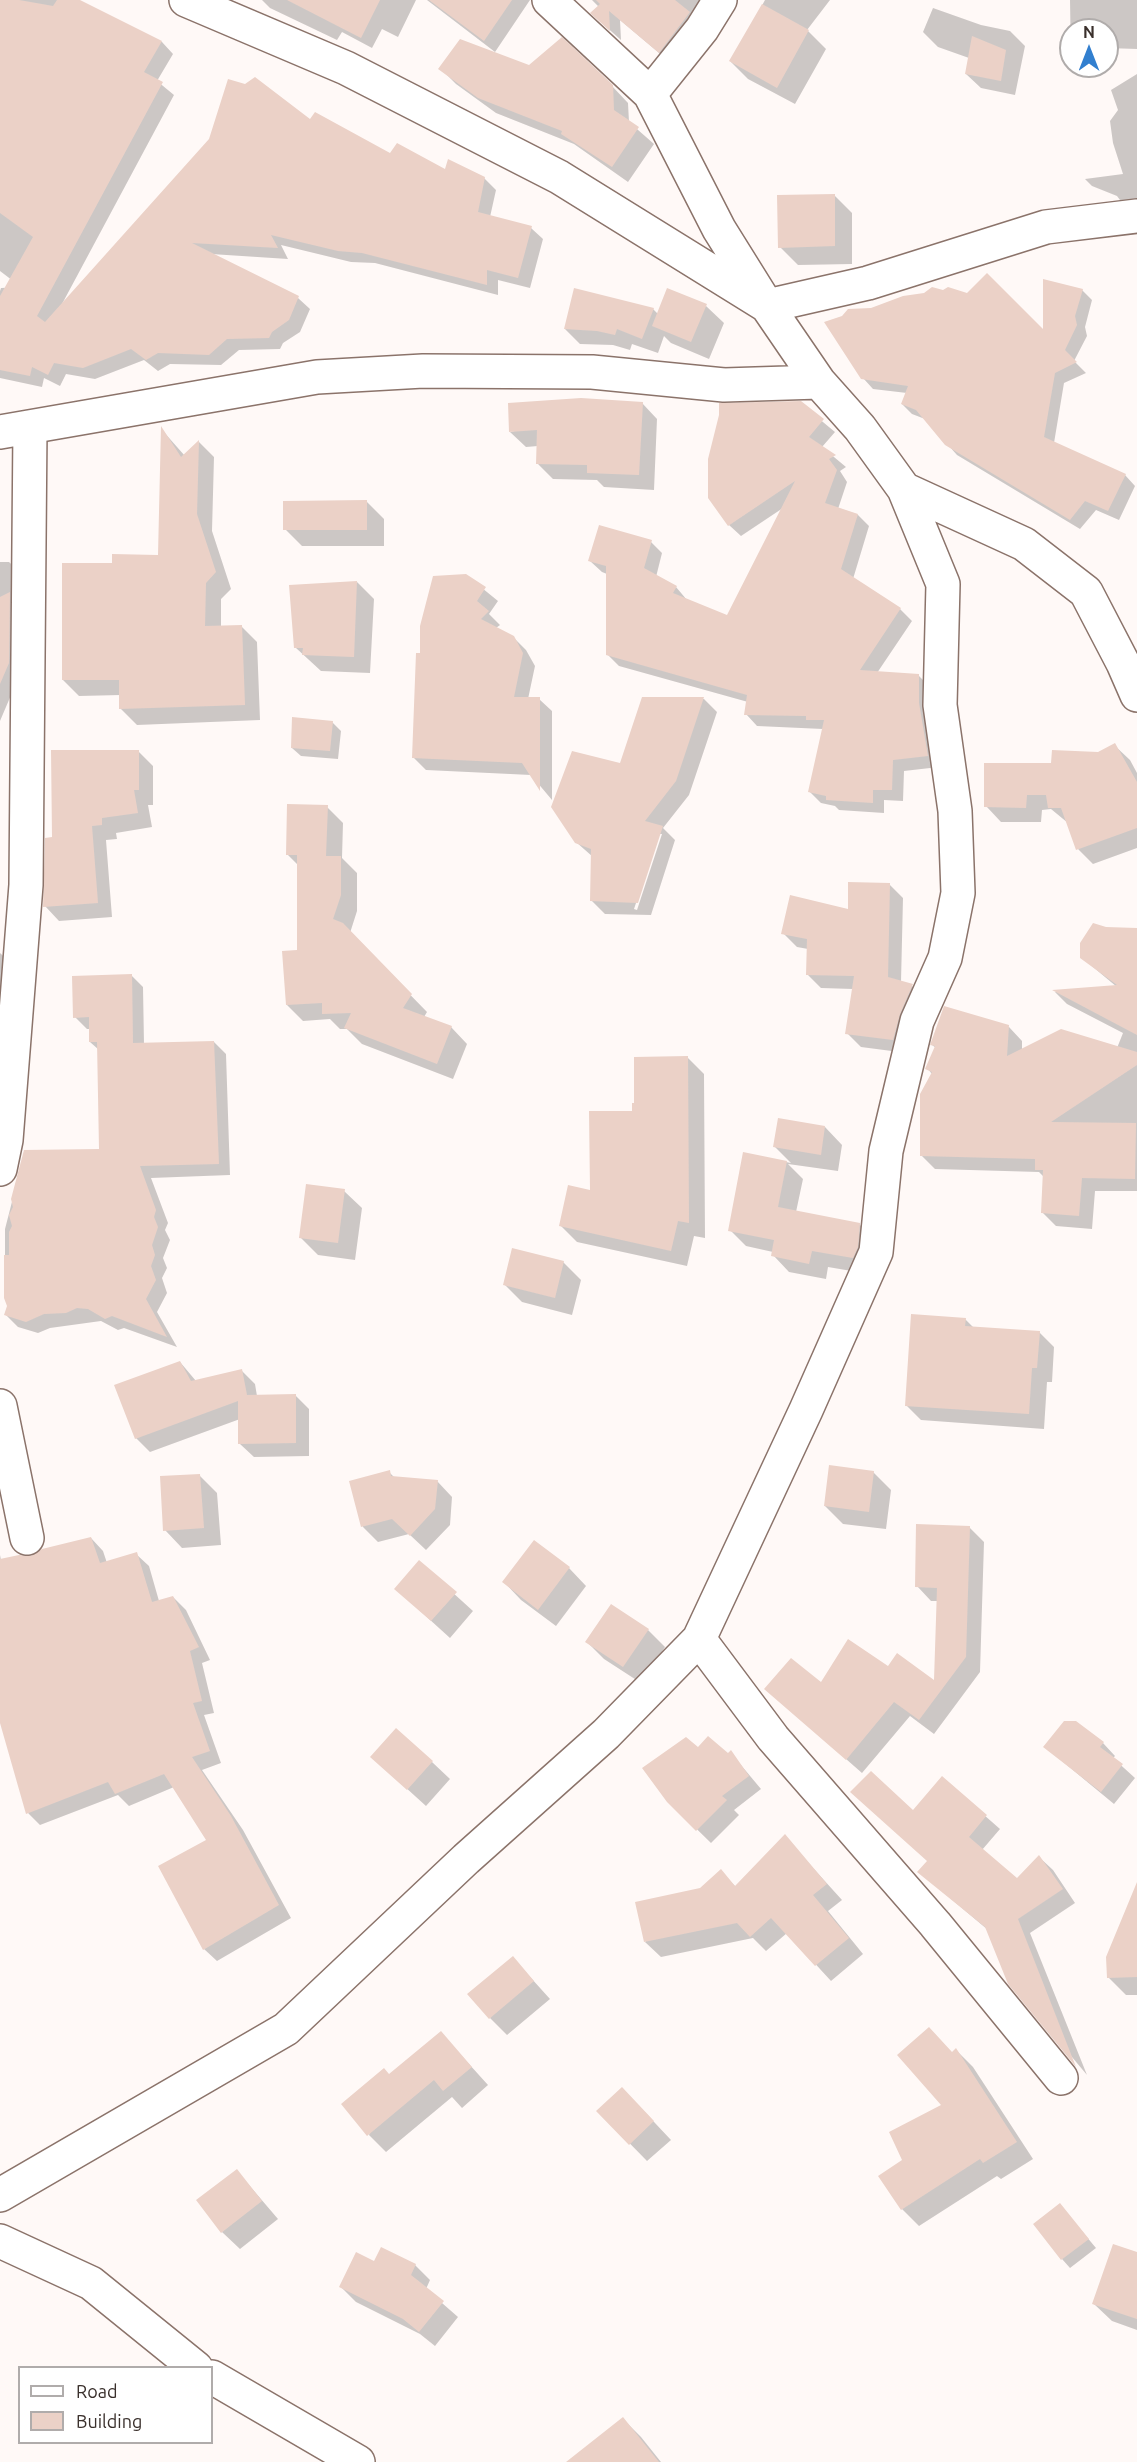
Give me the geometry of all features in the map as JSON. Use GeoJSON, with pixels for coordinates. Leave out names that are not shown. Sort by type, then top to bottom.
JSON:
{"type":"FeatureCollection","features":[{"type":"Feature","properties":{"kind":"street"},"geometry":{"type":"LineString","coordinates":[[186,0],[346,68],[559,177],[766,306],[868,283],[1046,227],[1137,216]]}},
{"type":"Feature","properties":{"kind":"street"},"geometry":{"type":"LineString","coordinates":[[0,2195],[286,2029],[466,1859],[606,1734],[699,1639],[806,1410],[876,1252],[886,1151],[917,1021],[945,958],[958,893],[955,811],[940,705],[943,584],[904,489],[860,428],[819,382],[766,306],[719,228],[651,94],[549,0]]}},
{"type":"Feature","properties":{"kind":"street"},"geometry":{"type":"LineString","coordinates":[[651,94],[702,29],[720,0]]}},
{"type":"Feature","properties":{"kind":"street"},"geometry":{"type":"LineString","coordinates":[[0,1169],[6,1140],[26,885],[15,430],[317,377],[423,370],[592,372],[724,385],[819,382]]}},
{"type":"Feature","properties":{"kind":"street"},"geometry":{"type":"LineString","coordinates":[[904,489],[1024,544],[1086,592],[1137,695]]}},
{"type":"Feature","properties":{"kind":"street"},"geometry":{"type":"LineString","coordinates":[[0,1406],[27,1538]]}},
{"type":"Feature","properties":{"kind":"street"},"geometry":{"type":"LineString","coordinates":[[699,1639],[773,1738],[935,1924],[1061,2078]]}},
{"type":"Feature","properties":{"kind":"street"},"geometry":{"type":"LineString","coordinates":[[0,2241],[91,2283],[195,2366]]}},
{"type":"Feature","properties":{"kind":"street"},"geometry":{"type":"LineString","coordinates":[[213,2378],[358,2462]]}},
{"type":"Feature","properties":{"kind":"building"},"geometry":{"type":"Polygon","coordinates":[[[0,0],[19,0],[53,6],[57,0],[80,0],[162,41],[144,72],[163,82],[37,316],[45,322],[209,139],[228,79],[245,84],[255,77],[310,119],[315,112],[390,153],[397,143],[445,169],[448,159],[485,177],[478,212],[532,226],[518,278],[487,270],[487,285],[362,253],[338,251],[271,235],[278,248],[192,243],[299,296],[289,320],[272,332],[269,338],[227,339],[209,355],[158,353],[146,360],[131,349],[83,368],[54,363],[48,375],[32,367],[30,376],[0,370],[0,296],[33,237],[0,213],[0,0]]]}},
{"type":"Feature","properties":{"kind":"building"},"geometry":{"type":"Polygon","coordinates":[[[287,0],[380,0],[361,38],[287,0]]]}},
{"type":"Feature","properties":{"kind":"building"},"geometry":{"type":"Polygon","coordinates":[[[429,0],[512,0],[484,41],[429,0]]]}},
{"type":"Feature","properties":{"kind":"building"},"geometry":{"type":"Polygon","coordinates":[[[596,0],[675,0],[690,12],[659,53],[609,11],[610,31],[590,13],[600,4],[596,0]]]}},
{"type":"Feature","properties":{"kind":"building"},"geometry":{"type":"Polygon","coordinates":[[[762,4],[809,30],[777,88],[729,61],[762,4]]]}},
{"type":"Feature","properties":{"kind":"building"},"geometry":{"type":"Polygon","coordinates":[[[972,36],[1006,50],[1001,81],[965,74],[972,36]]]}},
{"type":"Feature","properties":{"kind":"building"},"geometry":{"type":"Polygon","coordinates":[[[562,37],[613,85],[614,110],[639,127],[612,167],[561,134],[562,131],[478,98],[438,69],[460,39],[529,65],[562,37]]]}},
{"type":"Feature","properties":{"kind":"building"},"geometry":{"type":"Polygon","coordinates":[[[835,194],[835,246],[778,248],[777,195],[835,194]]]}},
{"type":"Feature","properties":{"kind":"building"},"geometry":{"type":"Polygon","coordinates":[[[987,273],[1043,329],[1043,279],[1083,289],[1075,316],[1077,325],[1065,350],[1077,362],[1055,373],[1044,437],[1126,474],[1108,511],[1085,501],[1070,520],[945,445],[916,410],[901,404],[908,386],[861,379],[824,322],[842,316],[848,309],[871,308],[903,296],[924,293],[932,287],[943,290],[948,287],[967,293],[987,273]]]}},
{"type":"Feature","properties":{"kind":"building"},"geometry":{"type":"Polygon","coordinates":[[[574,288],[654,308],[642,339],[617,329],[615,335],[597,331],[564,329],[574,288]]]}},
{"type":"Feature","properties":{"kind":"building"},"geometry":{"type":"Polygon","coordinates":[[[667,288],[707,304],[691,342],[652,326],[667,288]]]}},
{"type":"Feature","properties":{"kind":"building"},"geometry":{"type":"Polygon","coordinates":[[[581,398],[643,402],[639,475],[587,473],[587,465],[536,464],[537,430],[509,432],[508,403],[581,398]]]}},
{"type":"Feature","properties":{"kind":"building"},"geometry":{"type":"Polygon","coordinates":[[[801,401],[824,419],[809,437],[836,455],[829,459],[837,470],[825,503],[858,514],[841,569],[901,608],[860,670],[919,674],[919,703],[928,756],[893,760],[892,790],[873,790],[873,803],[826,800],[826,796],[808,792],[824,720],[806,720],[806,716],[744,715],[747,695],[606,655],[606,566],[588,561],[599,525],[652,540],[644,568],[677,586],[673,593],[727,615],[795,481],[728,526],[708,498],[708,459],[719,415],[719,403],[801,401]]]}},
{"type":"Feature","properties":{"kind":"building"},"geometry":{"type":"Polygon","coordinates":[[[161,426],[181,457],[199,440],[197,514],[216,572],[206,583],[205,626],[242,625],[245,705],[119,709],[119,680],[62,680],[62,563],[112,563],[112,554],[158,555],[161,426]]]}},
{"type":"Feature","properties":{"kind":"building"},"geometry":{"type":"Polygon","coordinates":[[[367,500],[367,530],[283,530],[283,501],[367,500]]]}},
{"type":"Feature","properties":{"kind":"building"},"geometry":{"type":"Polygon","coordinates":[[[466,574],[486,587],[477,601],[489,611],[481,619],[514,636],[523,653],[514,697],[540,697],[540,791],[522,763],[412,758],[416,653],[420,653],[420,626],[433,576],[466,574]]]}},
{"type":"Feature","properties":{"kind":"building"},"geometry":{"type":"Polygon","coordinates":[[[357,581],[354,657],[302,655],[303,648],[294,648],[289,585],[357,581]]]}},
{"type":"Feature","properties":{"kind":"building"},"geometry":{"type":"Polygon","coordinates":[[[10,592],[9,663],[0,684],[0,597],[10,592]]]}},
{"type":"Feature","properties":{"kind":"building"},"geometry":{"type":"Polygon","coordinates":[[[642,697],[704,697],[676,781],[645,821],[663,826],[638,903],[590,901],[591,849],[575,843],[551,807],[572,751],[620,763],[642,697]]]}},
{"type":"Feature","properties":{"kind":"building"},"geometry":{"type":"Polygon","coordinates":[[[292,717],[333,721],[330,751],[291,748],[292,717]]]}},
{"type":"Feature","properties":{"kind":"building"},"geometry":{"type":"Polygon","coordinates":[[[1115,743],[1137,782],[1137,828],[1076,850],[1061,808],[1048,808],[1046,795],[1027,795],[1026,808],[984,807],[984,763],[1051,763],[1052,750],[1098,752],[1115,743]]]}},
{"type":"Feature","properties":{"kind":"building"},"geometry":{"type":"Polygon","coordinates":[[[51,750],[139,750],[139,790],[134,790],[138,813],[102,818],[102,825],[92,826],[98,903],[43,907],[45,838],[52,837],[51,750]]]}},
{"type":"Feature","properties":{"kind":"building"},"geometry":{"type":"Polygon","coordinates":[[[287,804],[328,805],[326,856],[341,856],[341,895],[333,919],[343,923],[412,994],[403,1008],[452,1026],[437,1064],[344,1028],[351,1013],[322,1014],[322,1003],[286,1005],[282,951],[297,950],[297,855],[286,855],[287,804]]]}},
{"type":"Feature","properties":{"kind":"building"},"geometry":{"type":"Polygon","coordinates":[[[848,882],[890,883],[888,977],[913,984],[900,1014],[893,1040],[845,1034],[854,976],[806,975],[807,939],[781,934],[790,895],[848,909],[848,882]]]}},
{"type":"Feature","properties":{"kind":"building"},"geometry":{"type":"Polygon","coordinates":[[[1093,923],[1106,927],[1137,928],[1137,1035],[1052,990],[1117,985],[1080,958],[1080,943],[1093,923]]]}},
{"type":"Feature","properties":{"kind":"building"},"geometry":{"type":"Polygon","coordinates":[[[132,974],[133,1043],[214,1041],[219,1164],[140,1166],[156,1210],[154,1217],[158,1227],[152,1245],[155,1255],[151,1266],[156,1280],[146,1299],[167,1337],[112,1316],[105,1319],[88,1309],[77,1308],[66,1313],[44,1314],[26,1322],[4,1315],[7,1306],[4,1298],[4,1255],[9,1255],[9,1232],[12,1226],[9,1215],[13,1207],[11,1199],[24,1150],[99,1149],[97,1042],[89,1042],[89,1017],[73,1018],[72,976],[132,974]]]}},
{"type":"Feature","properties":{"kind":"building"},"geometry":{"type":"Polygon","coordinates":[[[944,1006],[1009,1025],[1007,1056],[1061,1029],[1137,1052],[1137,1065],[1051,1122],[1136,1123],[1135,1179],[1082,1178],[1079,1216],[1041,1213],[1043,1170],[1035,1170],[1035,1159],[920,1156],[920,1094],[932,1072],[925,1069],[935,1046],[930,1045],[944,1006]]]}},
{"type":"Feature","properties":{"kind":"building"},"geometry":{"type":"Polygon","coordinates":[[[688,1056],[689,1223],[678,1221],[671,1251],[559,1226],[568,1185],[590,1190],[589,1111],[632,1111],[634,1057],[688,1056]]]}},
{"type":"Feature","properties":{"kind":"building"},"geometry":{"type":"Polygon","coordinates":[[[778,1118],[825,1126],[821,1155],[773,1147],[778,1118]]]}},
{"type":"Feature","properties":{"kind":"building"},"geometry":{"type":"Polygon","coordinates":[[[743,1152],[787,1161],[778,1207],[860,1223],[858,1247],[853,1258],[812,1251],[809,1264],[771,1256],[774,1240],[728,1231],[743,1152]]]}},
{"type":"Feature","properties":{"kind":"building"},"geometry":{"type":"Polygon","coordinates":[[[306,1184],[345,1189],[338,1243],[299,1238],[306,1184]]]}},
{"type":"Feature","properties":{"kind":"building"},"geometry":{"type":"Polygon","coordinates":[[[512,1248],[564,1261],[555,1298],[503,1285],[512,1248]]]}},
{"type":"Feature","properties":{"kind":"building"},"geometry":{"type":"Polygon","coordinates":[[[911,1314],[966,1318],[965,1326],[1040,1331],[1037,1368],[1032,1368],[1029,1414],[905,1406],[911,1314]]]}},
{"type":"Feature","properties":{"kind":"building"},"geometry":{"type":"Polygon","coordinates":[[[180,1361],[191,1381],[242,1369],[247,1395],[296,1394],[296,1443],[238,1444],[238,1401],[135,1439],[114,1385],[180,1361]]]}},
{"type":"Feature","properties":{"kind":"building"},"geometry":{"type":"Polygon","coordinates":[[[829,1465],[874,1471],[869,1512],[824,1506],[829,1465]]]}},
{"type":"Feature","properties":{"kind":"building"},"geometry":{"type":"Polygon","coordinates":[[[390,1470],[391,1476],[438,1480],[435,1509],[410,1536],[392,1519],[361,1527],[349,1481],[390,1470]]]}},
{"type":"Feature","properties":{"kind":"building"},"geometry":{"type":"Polygon","coordinates":[[[200,1474],[204,1528],[163,1531],[160,1476],[200,1474]]]}},
{"type":"Feature","properties":{"kind":"building"},"geometry":{"type":"Polygon","coordinates":[[[916,1524],[970,1526],[966,1657],[919,1720],[894,1702],[846,1760],[764,1689],[791,1658],[821,1682],[848,1639],[888,1666],[897,1653],[934,1680],[937,1588],[915,1587],[916,1524]]]}},
{"type":"Feature","properties":{"kind":"building"},"geometry":{"type":"Polygon","coordinates":[[[91,1537],[100,1563],[137,1552],[152,1602],[173,1596],[199,1647],[190,1651],[202,1701],[193,1703],[210,1751],[192,1757],[231,1816],[279,1905],[203,1950],[158,1866],[206,1840],[164,1774],[115,1794],[108,1782],[26,1814],[0,1723],[0,1559],[19,1555],[31,1556],[42,1549],[91,1537]]]}},
{"type":"Feature","properties":{"kind":"building"},"geometry":{"type":"Polygon","coordinates":[[[534,1540],[570,1567],[538,1610],[502,1582],[534,1540]]]}},
{"type":"Feature","properties":{"kind":"building"},"geometry":{"type":"Polygon","coordinates":[[[419,1560],[457,1592],[431,1621],[394,1589],[419,1560]]]}},
{"type":"Feature","properties":{"kind":"building"},"geometry":{"type":"Polygon","coordinates":[[[611,1604],[649,1629],[623,1667],[585,1642],[611,1604]]]}},
{"type":"Feature","properties":{"kind":"building"},"geometry":{"type":"Polygon","coordinates":[[[1064,1721],[1076,1721],[1104,1742],[1100,1747],[1123,1764],[1101,1792],[1043,1747],[1064,1721]]]}},
{"type":"Feature","properties":{"kind":"building"},"geometry":{"type":"Polygon","coordinates":[[[396,1728],[433,1761],[407,1790],[370,1757],[396,1728]]]}},
{"type":"Feature","properties":{"kind":"building"},"geometry":{"type":"Polygon","coordinates":[[[708,1736],[728,1753],[731,1750],[749,1776],[722,1796],[727,1800],[696,1831],[667,1802],[642,1768],[686,1737],[698,1747],[708,1736]]]}},
{"type":"Feature","properties":{"kind":"building"},"geometry":{"type":"Polygon","coordinates":[[[871,1771],[913,1810],[942,1776],[987,1815],[969,1837],[1017,1878],[1039,1855],[1063,1889],[1018,1919],[1076,2067],[1008,1984],[985,1927],[917,1872],[927,1861],[850,1792],[871,1771]]]}},
{"type":"Feature","properties":{"kind":"building"},"geometry":{"type":"Polygon","coordinates":[[[785,1834],[827,1884],[813,1895],[849,1938],[815,1966],[771,1918],[750,1937],[737,1923],[644,1942],[635,1902],[700,1888],[721,1869],[735,1886],[785,1834]]]}},
{"type":"Feature","properties":{"kind":"building"},"geometry":{"type":"Polygon","coordinates":[[[1137,1882],[1137,1977],[1107,1978],[1106,1957],[1137,1882]]]}},
{"type":"Feature","properties":{"kind":"building"},"geometry":{"type":"Polygon","coordinates":[[[513,1956],[534,1981],[489,2019],[467,1994],[513,1956]]]}},
{"type":"Feature","properties":{"kind":"building"},"geometry":{"type":"Polygon","coordinates":[[[929,2027],[952,2052],[956,2048],[1017,2142],[983,2163],[980,2159],[901,2210],[878,2176],[902,2160],[889,2132],[941,2105],[897,2055],[929,2027]]]}},
{"type":"Feature","properties":{"kind":"building"},"geometry":{"type":"Polygon","coordinates":[[[441,2031],[472,2067],[443,2091],[434,2080],[367,2136],[341,2104],[384,2068],[389,2074],[441,2031]]]}},
{"type":"Feature","properties":{"kind":"building"},"geometry":{"type":"Polygon","coordinates":[[[622,2087],[654,2121],[629,2145],[596,2111],[622,2087]]]}},
{"type":"Feature","properties":{"kind":"building"},"geometry":{"type":"Polygon","coordinates":[[[237,2169],[262,2201],[221,2233],[196,2200],[237,2169]]]}},
{"type":"Feature","properties":{"kind":"building"},"geometry":{"type":"Polygon","coordinates":[[[1060,2203],[1089,2239],[1061,2260],[1033,2224],[1060,2203]]]}},
{"type":"Feature","properties":{"kind":"building"},"geometry":{"type":"Polygon","coordinates":[[[1113,2244],[1137,2252],[1137,2319],[1092,2304],[1113,2244]]]}},
{"type":"Feature","properties":{"kind":"building"},"geometry":{"type":"Polygon","coordinates":[[[381,2247],[416,2264],[411,2275],[444,2301],[419,2332],[403,2319],[339,2287],[356,2252],[374,2261],[381,2247]]]}},
{"type":"Feature","properties":{"kind":"building"},"geometry":{"type":"Polygon","coordinates":[[[623,2417],[659,2462],[566,2462],[623,2417]]]}}]}
